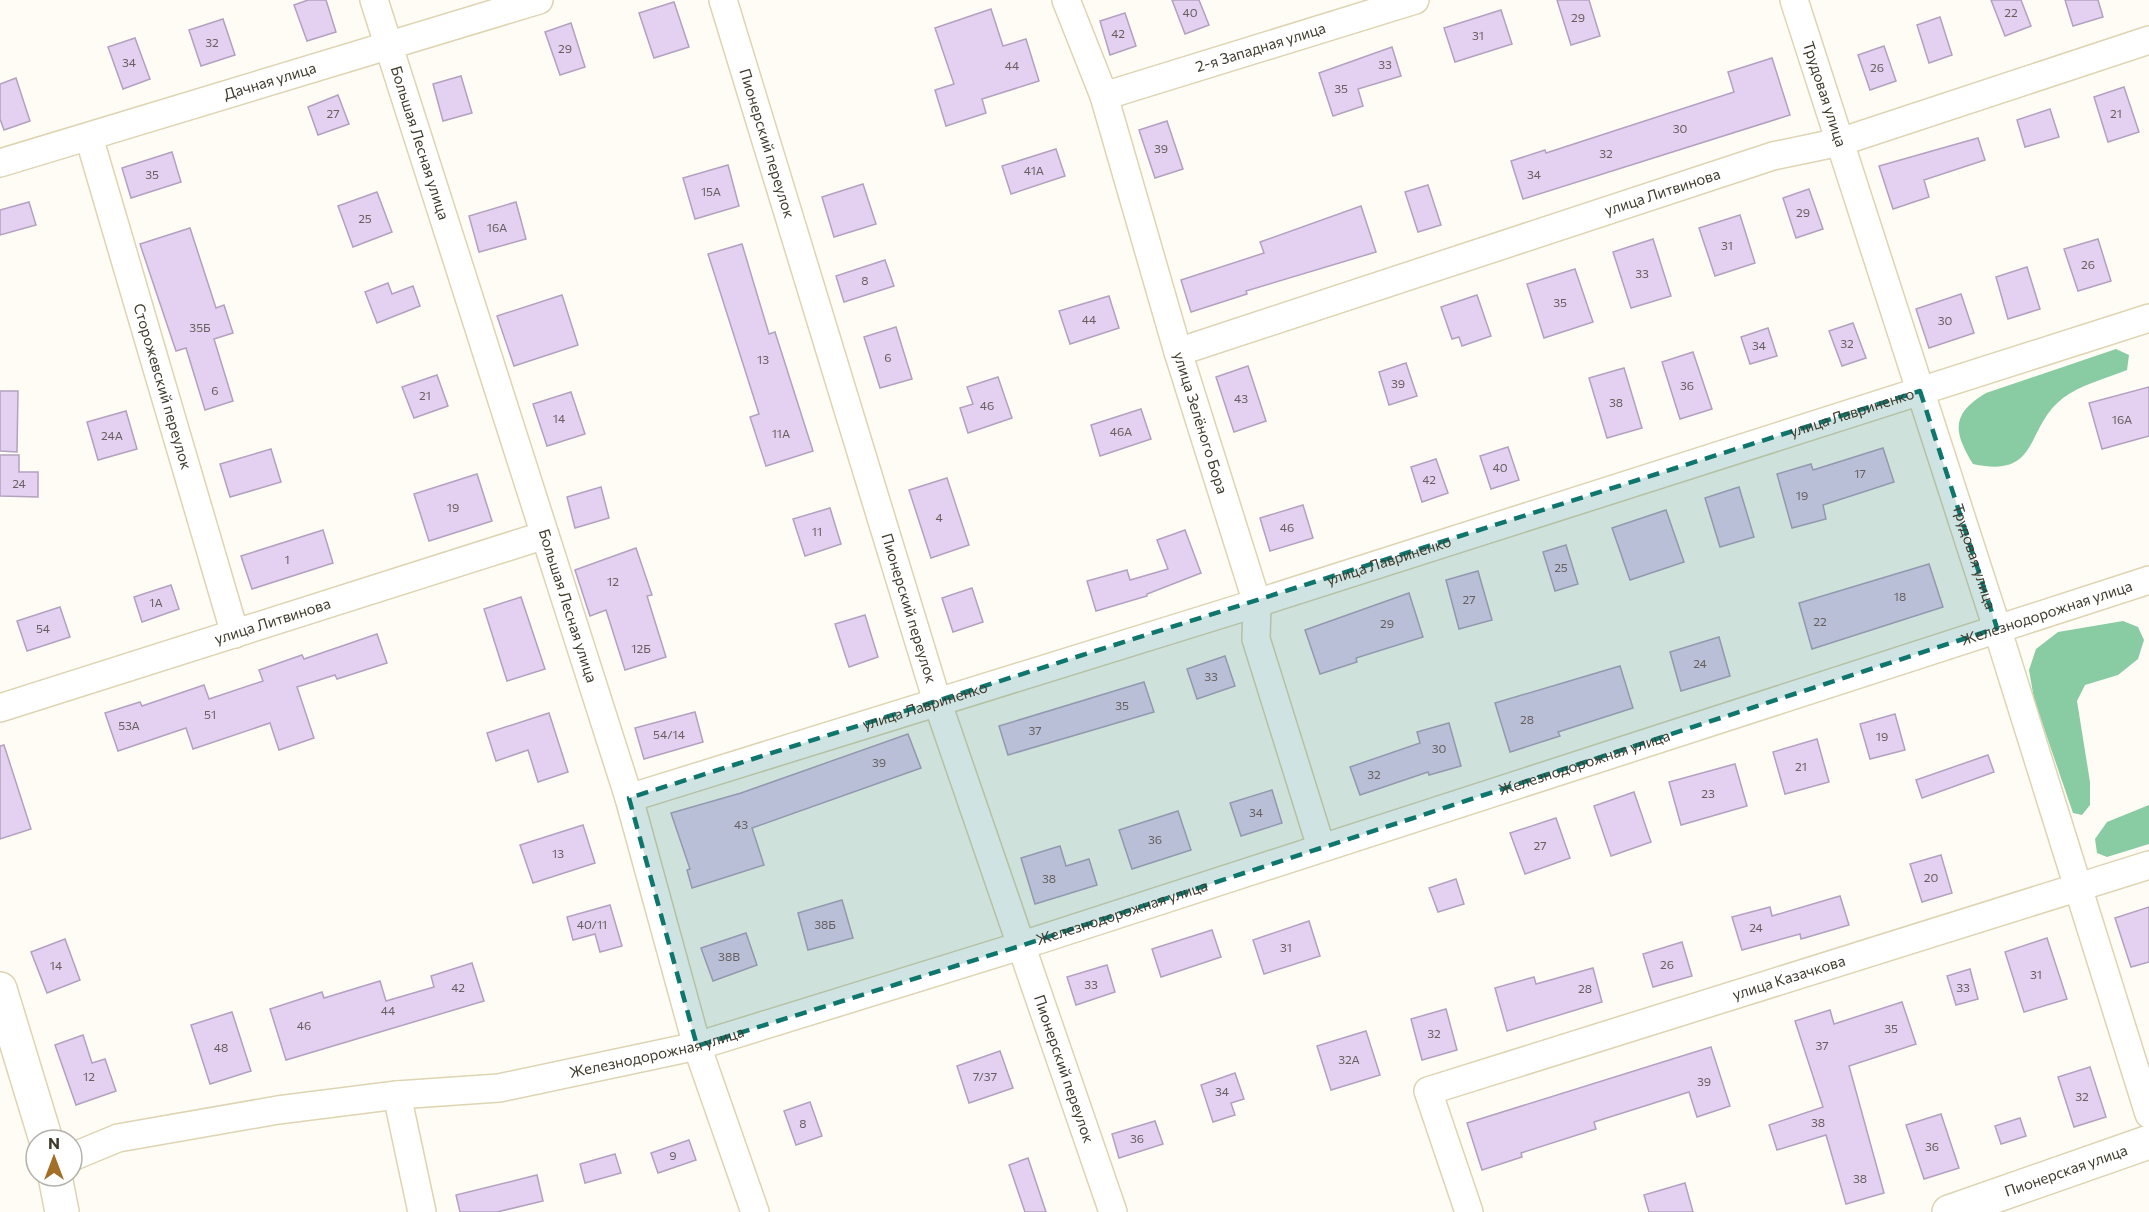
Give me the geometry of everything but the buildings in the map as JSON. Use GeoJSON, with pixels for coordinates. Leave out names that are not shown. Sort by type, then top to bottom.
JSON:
{"type":"FeatureCollection","features":[{"type":"Feature","properties":{"kind":"street","name":"Большая Лесная улица"},"geometry":{"type":"LineString","coordinates":[[374,0],[629,798],[697,1046],[755,1212]]}},
{"type":"Feature","properties":{"kind":"street","name":"Дачная улица"},"geometry":{"type":"LineString","coordinates":[[0,163],[539,0]]}},
{"type":"Feature","properties":{"kind":"street","name":"Пионерский переулок"},"geometry":{"type":"LineString","coordinates":[[723,0],[937,701],[1113,1212]]}},
{"type":"Feature","properties":{"kind":"street","name":"улица Зелёного Бора"},"geometry":{"type":"LineString","coordinates":[[1066,0],[1104,96],[1178,352],[1257,603],[1256,639],[1322,847]]}},
{"type":"Feature","properties":{"kind":"street","name":"2-я Западная улица"},"geometry":{"type":"LineString","coordinates":[[1104,96],[1416,0]]}},
{"type":"Feature","properties":{"kind":"street","name":"Трудовая улица"},"geometry":{"type":"LineString","coordinates":[[1794,0],[1997,628],[2149,1114]]}},
{"type":"Feature","properties":{"kind":"street","name":"улица Литвинова"},"geometry":{"type":"LineString","coordinates":[[1178,352],[1773,156],[1840,142],[2149,40]]}},
{"type":"Feature","properties":{"kind":"street","name":"Сторожевский переулок"},"geometry":{"type":"LineString","coordinates":[[89,137],[235,634]]}},
{"type":"Feature","properties":{"kind":"street","name":"улица Лавриненко"},"geometry":{"type":"LineString","coordinates":[[629,798],[1257,603],[2149,318]]}},
{"type":"Feature","properties":{"kind":"street","name":"улица Литвинова"},"geometry":{"type":"LineString","coordinates":[[0,708],[545,535]]}},
{"type":"Feature","properties":{"kind":"street","name":"Железнодорожная улица"},"geometry":{"type":"LineString","coordinates":[[84,1151],[118,1138],[278,1110],[397,1095],[500,1088],[697,1046],[1020,946],[2149,580]]}},
{"type":"Feature","properties":{"kind":"street","name":"улица Казачкова"},"geometry":{"type":"LineString","coordinates":[[1468,1212],[1428,1091],[2149,865]]}},
{"type":"Feature","properties":{"kind":"street"},"geometry":{"type":"LineString","coordinates":[[0,989],[42,1128]]}},
{"type":"Feature","properties":{"kind":"street"},"geometry":{"type":"LineString","coordinates":[[397,1095],[422,1212]]}},
{"type":"Feature","properties":{"kind":"street","name":"Пионерская улица"},"geometry":{"type":"LineString","coordinates":[[1949,1212],[2149,1142]]}},
{"type":"Feature","properties":{"kind":"street"},"geometry":{"type":"LineString","coordinates":[[57,1188],[62,1212]]}},
{"type":"Feature","properties":{"kind":"highlighted area"},"geometry":{"type":"Polygon","coordinates":[[[1920,391],[1997,628],[1020,946],[697,1046],[629,798],[1920,391]]]}},
{"type":"Feature","properties":{"kind":"green space"},"geometry":{"type":"Polygon","coordinates":[[[2116,349],[2129,355],[2127,370],[2085,386],[2063,398],[2051,410],[2021,458],[2010,464],[1995,467],[1973,464],[1959,433],[1961,416],[1966,408],[1986,393],[2116,349]]]}},
{"type":"Feature","properties":{"kind":"green space"},"geometry":{"type":"Polygon","coordinates":[[[2123,621],[2138,627],[2144,640],[2138,659],[2118,675],[2085,685],[2077,701],[2090,782],[2090,805],[2082,815],[2073,813],[2034,699],[2029,670],[2036,649],[2058,632],[2123,621]]]}},
{"type":"Feature","properties":{"kind":"green space"},"geometry":{"type":"Polygon","coordinates":[[[2149,805],[2149,844],[2107,857],[2097,853],[2095,839],[2107,822],[2149,805]]]}}]}
